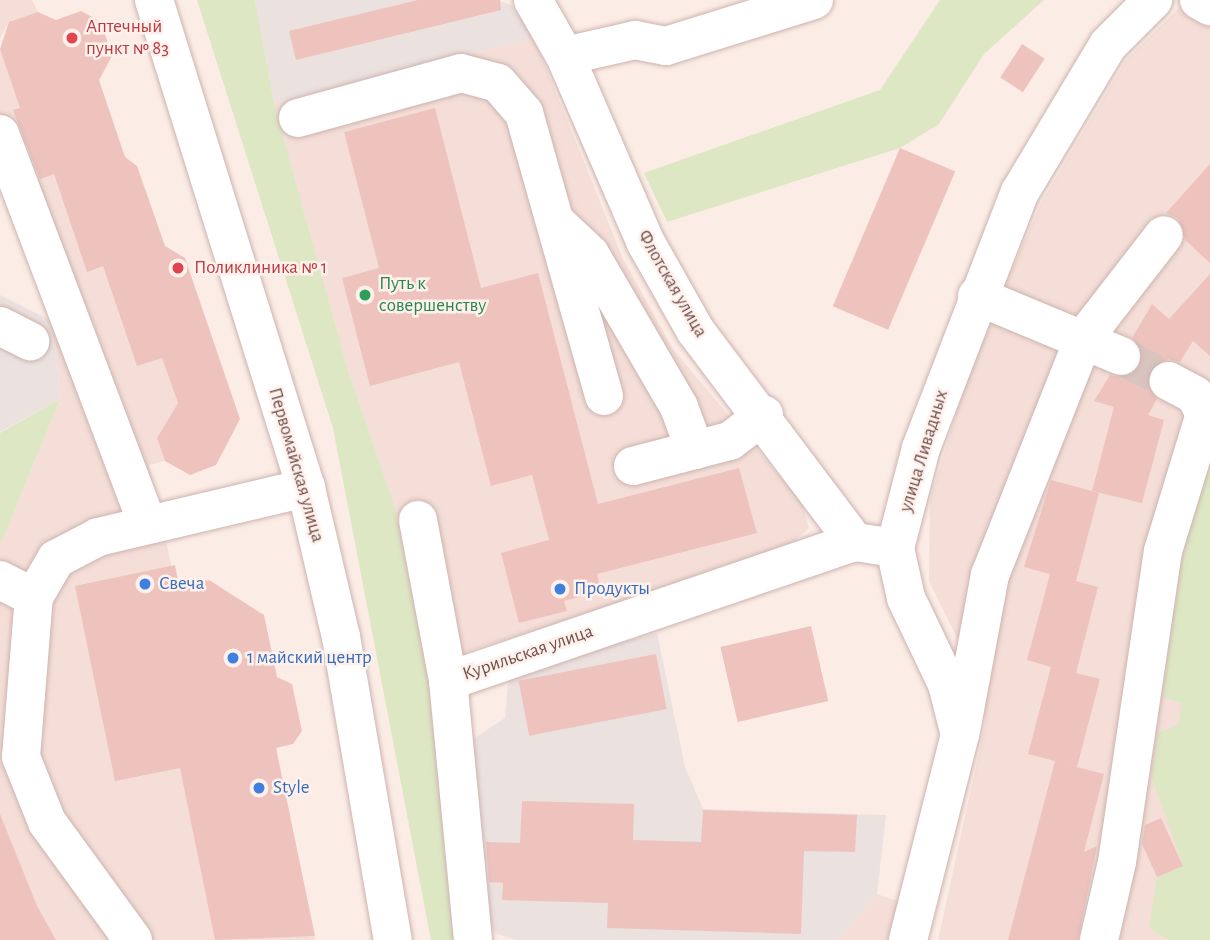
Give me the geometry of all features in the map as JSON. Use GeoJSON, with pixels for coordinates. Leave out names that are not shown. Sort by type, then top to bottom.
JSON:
{"type":"FeatureCollection","features":[{"type":"Feature","properties":{"kind":"street","name":"Первомайская улица"},"geometry":{"type":"LineString","coordinates":[[154,0],[306,488],[341,637],[393,940]]}},
{"type":"Feature","properties":{"kind":"street","name":"Флотская улица"},"geometry":{"type":"LineString","coordinates":[[533,0],[573,73],[652,254],[695,330],[764,415],[855,541]]}},
{"type":"Feature","properties":{"kind":"street"},"geometry":{"type":"LineString","coordinates":[[524,113],[573,73],[635,40],[666,46],[814,0]]}},
{"type":"Feature","properties":{"kind":"street","name":"улица Ливадных"},"geometry":{"type":"LineString","coordinates":[[908,940],[960,735],[947,684],[906,598],[895,548],[921,448],[977,296],[1027,181],[1108,45],[1153,0]]}},
{"type":"Feature","properties":{"kind":"street"},"geometry":{"type":"LineString","coordinates":[[1199,0],[1210,6]]}},
{"type":"Feature","properties":{"kind":"street"},"geometry":{"type":"LineString","coordinates":[[298,118],[461,73],[498,83],[524,113],[604,396]]}},
{"type":"Feature","properties":{"kind":"street"},"geometry":{"type":"LineString","coordinates":[[0,134],[147,524]]}},
{"type":"Feature","properties":{"kind":"street"},"geometry":{"type":"LineString","coordinates":[[554,220],[590,254],[679,407],[695,450]]}},
{"type":"Feature","properties":{"kind":"street"},"geometry":{"type":"LineString","coordinates":[[960,735],[990,575],[1084,338],[1164,235]]}},
{"type":"Feature","properties":{"kind":"street"},"geometry":{"type":"LineString","coordinates":[[977,296],[1084,338],[1121,356]]}},
{"type":"Feature","properties":{"kind":"street"},"geometry":{"type":"LineString","coordinates":[[1100,940],[1118,862],[1163,551],[1205,414],[1195,395],[1168,381]]}},
{"type":"Feature","properties":{"kind":"street"},"geometry":{"type":"LineString","coordinates":[[633,466],[730,442],[764,415]]}},
{"type":"Feature","properties":{"kind":"street"},"geometry":{"type":"LineString","coordinates":[[133,940],[47,822],[21,757],[34,597],[56,559],[98,537],[306,488]]}},
{"type":"Feature","properties":{"kind":"street"},"geometry":{"type":"LineString","coordinates":[[418,520],[448,681]]}},
{"type":"Feature","properties":{"kind":"street"},"geometry":{"type":"LineString","coordinates":[[855,541],[895,548]]}},
{"type":"Feature","properties":{"kind":"street","name":"Курильская улица"},"geometry":{"type":"LineString","coordinates":[[472,940],[448,681],[855,541]]}},
{"type":"Feature","properties":{"kind":"street"},"geometry":{"type":"LineString","coordinates":[[0,580],[34,597]]}},
{"type":"Feature","properties":{"kind":"shaded area"},"geometry":{"type":"Polygon","coordinates":[[[0,0],[32,0],[38,12],[9,22],[0,38],[0,0]]]}},
{"type":"Feature","properties":{"kind":"shaded area"},"geometry":{"type":"Polygon","coordinates":[[[255,0],[497,0],[511,5],[534,38],[274,103],[255,0]]]}},
{"type":"Feature","properties":{"kind":"shaded area"},"geometry":{"type":"Polygon","coordinates":[[[1187,0],[1210,0],[1210,446],[1164,697],[1182,703],[1183,866],[1149,928],[1168,940],[938,940],[986,721],[965,654],[929,581],[930,500],[973,359],[1041,203],[1126,60],[1187,0]]]}},
{"type":"Feature","properties":{"kind":"shaded area"},"geometry":{"type":"Polygon","coordinates":[[[534,38],[623,259],[673,349],[802,503],[809,528],[781,554],[426,664],[395,507],[348,370],[274,103],[534,38]]]}},
{"type":"Feature","properties":{"kind":"shaded area"},"geometry":{"type":"Polygon","coordinates":[[[0,49],[20,107],[69,91],[178,403],[157,438],[165,461],[149,465],[215,760],[276,748],[315,940],[0,940],[0,546],[60,399],[54,322],[0,187],[0,49]]]}},
{"type":"Feature","properties":{"kind":"shaded area"},"geometry":{"type":"Polygon","coordinates":[[[0,295],[54,322],[60,399],[0,432],[0,295]]]}},
{"type":"Feature","properties":{"kind":"shaded area"},"geometry":{"type":"Polygon","coordinates":[[[657,633],[685,767],[703,809],[886,815],[877,894],[838,940],[515,940],[495,933],[473,882],[473,739],[505,718],[509,672],[657,633]]]}},
{"type":"Feature","properties":{"kind":"shaded area"},"geometry":{"type":"Polygon","coordinates":[[[877,894],[902,903],[894,940],[838,940],[877,894]]]}},
{"type":"Feature","properties":{"kind":"green space"},"geometry":{"type":"Polygon","coordinates":[[[197,0],[255,0],[274,103],[348,370],[395,507],[426,664],[462,940],[431,940],[333,428],[197,0]]]}},
{"type":"Feature","properties":{"kind":"green space"},"geometry":{"type":"Polygon","coordinates":[[[940,0],[1044,0],[984,54],[939,124],[900,148],[667,222],[644,173],[880,90],[940,0]]]}},
{"type":"Feature","properties":{"kind":"green space"},"geometry":{"type":"Polygon","coordinates":[[[60,399],[0,546],[0,433],[60,399]]]}},
{"type":"Feature","properties":{"kind":"green space"},"geometry":{"type":"Polygon","coordinates":[[[1210,446],[1210,940],[1168,940],[1149,928],[1157,877],[1183,865],[1151,776],[1158,733],[1178,725],[1182,703],[1163,697],[1177,572],[1210,446]]]}},
{"type":"Feature","properties":{"kind":"building"},"geometry":{"type":"Polygon","coordinates":[[[418,0],[500,0],[501,10],[296,60],[289,31],[418,0]]]}},
{"type":"Feature","properties":{"kind":"building"},"geometry":{"type":"Polygon","coordinates":[[[81,11],[101,22],[112,56],[99,80],[125,157],[137,166],[165,246],[185,258],[240,419],[216,465],[190,475],[165,461],[157,438],[178,403],[162,358],[137,366],[103,266],[87,272],[54,174],[40,179],[13,110],[20,108],[0,49],[9,22],[38,12],[56,20],[81,11]]]}},
{"type":"Feature","properties":{"kind":"building"},"geometry":{"type":"Polygon","coordinates":[[[1022,44],[1045,59],[1023,92],[1000,78],[1022,44]]]}},
{"type":"Feature","properties":{"kind":"building"},"geometry":{"type":"Polygon","coordinates":[[[435,108],[481,288],[538,273],[598,504],[739,468],[757,533],[597,574],[601,591],[564,601],[567,611],[519,623],[501,553],[549,540],[532,475],[491,486],[459,362],[370,386],[342,278],[379,268],[344,132],[435,108]]]}},
{"type":"Feature","properties":{"kind":"building"},"geometry":{"type":"Polygon","coordinates":[[[900,148],[955,171],[888,330],[833,306],[900,148]]]}},
{"type":"Feature","properties":{"kind":"building"},"geometry":{"type":"Polygon","coordinates":[[[1210,164],[1210,263],[1185,240],[1178,218],[1166,213],[1210,164]]]}},
{"type":"Feature","properties":{"kind":"building"},"geometry":{"type":"Polygon","coordinates":[[[1210,274],[1210,356],[1193,341],[1180,362],[1168,359],[1150,371],[1147,382],[1157,399],[1148,415],[1164,420],[1142,503],[1092,491],[1114,407],[1094,401],[1110,375],[1124,378],[1141,365],[1143,353],[1132,338],[1152,304],[1169,319],[1210,274]]]}},
{"type":"Feature","properties":{"kind":"building"},"geometry":{"type":"Polygon","coordinates":[[[1051,480],[1099,493],[1076,581],[1098,587],[1076,673],[1100,679],[1077,767],[1057,762],[1104,774],[1084,852],[1097,846],[1078,940],[1008,940],[1055,761],[1028,754],[1051,667],[1027,660],[1050,574],[1024,567],[1051,480]]]}},
{"type":"Feature","properties":{"kind":"building"},"geometry":{"type":"Polygon","coordinates":[[[175,565],[179,586],[209,580],[264,615],[277,677],[292,684],[302,731],[293,744],[276,748],[315,936],[215,940],[180,768],[115,781],[75,586],[175,565]]]}},
{"type":"Feature","properties":{"kind":"building"},"geometry":{"type":"Polygon","coordinates":[[[811,626],[828,701],[738,722],[720,647],[811,626]]]}},
{"type":"Feature","properties":{"kind":"building"},"geometry":{"type":"Polygon","coordinates":[[[656,654],[667,709],[529,736],[519,681],[656,654]]]}},
{"type":"Feature","properties":{"kind":"building"},"geometry":{"type":"Polygon","coordinates":[[[522,801],[634,804],[633,840],[701,842],[703,810],[857,815],[855,852],[804,851],[801,934],[607,928],[608,903],[502,900],[503,883],[489,882],[486,842],[520,843],[522,801]]]}},
{"type":"Feature","properties":{"kind":"building"},"geometry":{"type":"Polygon","coordinates":[[[0,814],[37,906],[56,940],[0,940],[0,814]]]}},
{"type":"Feature","properties":{"kind":"building"},"geometry":{"type":"Polygon","coordinates":[[[1161,818],[1183,866],[1157,877],[1142,844],[1145,825],[1161,818]]]}},
{"type":"Feature","properties":{"kind":"tunnel"},"geometry":{"type":"LineString","coordinates":[[1121,356],[1169,381]]}},
{"type":"Feature","properties":{"kind":"place","name":"Аптечный пункт № 83"},"geometry":{"type":"Point","coordinates":[72,38]}},
{"type":"Feature","properties":{"kind":"place","name":"Поликлиника № 1"},"geometry":{"type":"Point","coordinates":[178,268]}},
{"type":"Feature","properties":{"kind":"place","name":"Путь к совершенству"},"geometry":{"type":"Point","coordinates":[365,295]}},
{"type":"Feature","properties":{"kind":"place","name":"Свеча"},"geometry":{"type":"Point","coordinates":[145,584]}},
{"type":"Feature","properties":{"kind":"place","name":"Продукты"},"geometry":{"type":"Point","coordinates":[560,589]}},
{"type":"Feature","properties":{"kind":"place","name":"1 майский центр"},"geometry":{"type":"Point","coordinates":[233,658]}},
{"type":"Feature","properties":{"kind":"place","name":"Style"},"geometry":{"type":"Point","coordinates":[259,788]}}]}
